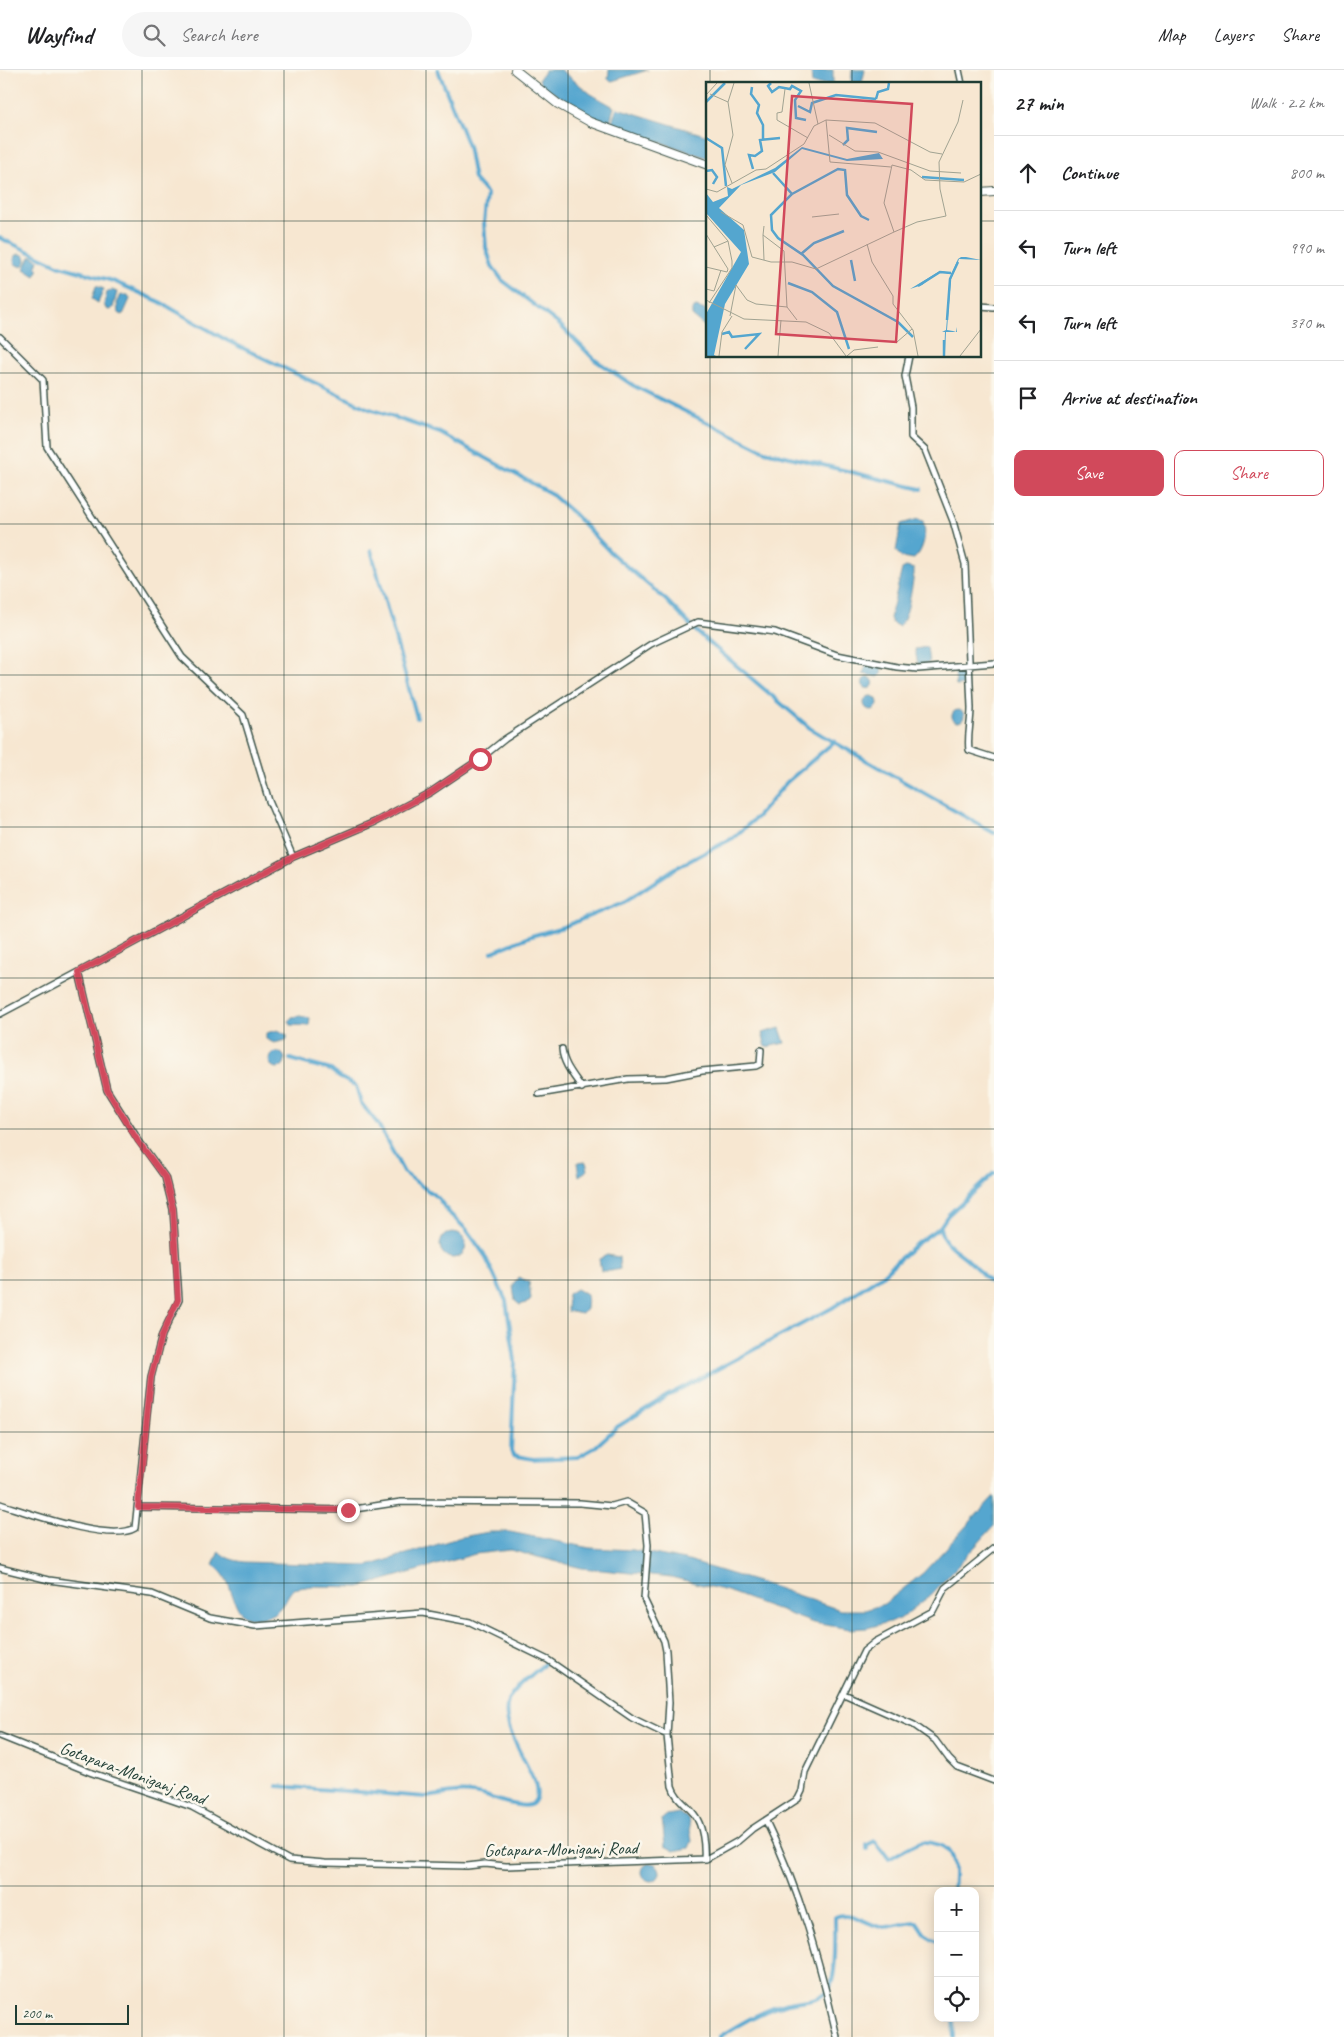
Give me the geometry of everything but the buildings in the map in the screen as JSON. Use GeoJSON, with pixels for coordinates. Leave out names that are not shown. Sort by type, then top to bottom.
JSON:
{"type":"FeatureCollection","features":[{"type":"Feature","properties":{"kind":"highway"},"geometry":{"type":"LineString","coordinates":[[515,70],[558,104],[590,122],[706,164]]}},
{"type":"Feature","properties":{"kind":"street"},"geometry":{"type":"LineString","coordinates":[[0,337],[43,380],[47,447],[182,657],[243,715],[269,802],[293,857]]}},
{"type":"Feature","properties":{"kind":"street"},"geometry":{"type":"LineString","coordinates":[[910,358],[905,376],[911,407],[911,437],[925,450],[953,522],[965,564],[969,607],[971,714],[970,729],[967,736],[969,750],[994,758]]}},
{"type":"Feature","properties":{"kind":"street"},"geometry":{"type":"LineString","coordinates":[[0,1014],[293,857],[375,822],[431,792],[513,734],[652,644],[698,622],[776,632],[837,655],[897,667],[918,669],[994,663]]}},
{"type":"Feature","properties":{"kind":"street"},"geometry":{"type":"LineString","coordinates":[[0,1504],[66,1524],[96,1530],[128,1532],[136,1528],[151,1377],[162,1335],[178,1300],[173,1208],[165,1177],[138,1141],[107,1090],[79,972]]}},
{"type":"Feature","properties":{"kind":"street"},"geometry":{"type":"LineString","coordinates":[[562,1049],[565,1062],[582,1088]]}},
{"type":"Feature","properties":{"kind":"street"},"geometry":{"type":"LineString","coordinates":[[538,1094],[628,1079],[666,1078],[702,1071],[756,1066],[762,1060],[761,1050]]}},
{"type":"Feature","properties":{"kind":"street"},"geometry":{"type":"LineString","coordinates":[[138,1507],[348,1510],[402,1502],[580,1503],[612,1506],[626,1502],[647,1514],[648,1545],[644,1590],[647,1608],[664,1641],[666,1651],[669,1703],[667,1736],[674,1794],[697,1818],[704,1849],[704,1859]]}},
{"type":"Feature","properties":{"kind":"street","name":"Gotapara-Moniganj Road"},"geometry":{"type":"LineString","coordinates":[[0,1736],[92,1773],[192,1807],[296,1862],[466,1866],[485,1864],[506,1866],[704,1859],[738,1841],[752,1829],[798,1799],[802,1791],[805,1772],[858,1662],[870,1645],[933,1611],[945,1588],[994,1548]]}},
{"type":"Feature","properties":{"kind":"street"},"geometry":{"type":"LineString","coordinates":[[0,1568],[49,1580],[152,1594],[210,1618],[255,1626],[423,1613],[470,1622],[548,1660],[632,1718],[667,1736]]}},
{"type":"Feature","properties":{"kind":"street"},"geometry":{"type":"LineString","coordinates":[[844,1694],[914,1725],[936,1740],[957,1767],[994,1781]]}},
{"type":"Feature","properties":{"kind":"street"},"geometry":{"type":"LineString","coordinates":[[766,1821],[800,1900],[821,1967],[837,2037]]}},
{"type":"Feature","properties":{"kind":"water"},"geometry":{"type":"Polygon","coordinates":[[[545,70],[561,70],[591,94],[614,107],[610,121],[600,122],[541,85],[539,79],[545,70]]]}},
{"type":"Feature","properties":{"kind":"water"},"geometry":{"type":"Polygon","coordinates":[[[609,70],[648,70],[612,81],[608,79],[609,70]]]}},
{"type":"Feature","properties":{"kind":"water"},"geometry":{"type":"Polygon","coordinates":[[[811,70],[833,70],[833,82],[812,82],[811,70]]]}},
{"type":"Feature","properties":{"kind":"water"},"geometry":{"type":"Polygon","coordinates":[[[852,70],[865,70],[862,82],[851,82],[852,70]]]}},
{"type":"Feature","properties":{"kind":"water"},"geometry":{"type":"Polygon","coordinates":[[[617,108],[706,135],[706,157],[612,126],[617,108]]]}},
{"type":"Feature","properties":{"kind":"water"},"geometry":{"type":"Polygon","coordinates":[[[22,254],[25,255],[25,265],[18,266],[15,265],[14,258],[15,255],[22,254]]]}},
{"type":"Feature","properties":{"kind":"water"},"geometry":{"type":"Polygon","coordinates":[[[32,256],[38,260],[36,267],[39,269],[35,276],[24,269],[32,256]]]}},
{"type":"Feature","properties":{"kind":"water"},"geometry":{"type":"Polygon","coordinates":[[[96,286],[104,289],[98,303],[92,299],[96,286]]]}},
{"type":"Feature","properties":{"kind":"water"},"geometry":{"type":"Polygon","coordinates":[[[112,290],[117,292],[113,308],[109,310],[106,309],[104,304],[107,292],[112,290]]]}},
{"type":"Feature","properties":{"kind":"water"},"geometry":{"type":"Polygon","coordinates":[[[121,295],[128,295],[130,299],[123,315],[118,313],[117,303],[121,295]]]}},
{"type":"Feature","properties":{"kind":"water"},"geometry":{"type":"Polygon","coordinates":[[[696,307],[706,310],[706,327],[692,316],[692,310],[696,307]]]}},
{"type":"Feature","properties":{"kind":"water"},"geometry":{"type":"Polygon","coordinates":[[[918,519],[923,521],[925,530],[924,541],[920,551],[914,559],[901,557],[896,551],[901,524],[918,519]]]}},
{"type":"Feature","properties":{"kind":"water"},"geometry":{"type":"Polygon","coordinates":[[[906,567],[914,569],[914,574],[907,611],[898,626],[892,623],[890,618],[902,569],[906,567]]]}},
{"type":"Feature","properties":{"kind":"water"},"geometry":{"type":"Polygon","coordinates":[[[927,647],[929,663],[918,665],[915,649],[927,647]]]}},
{"type":"Feature","properties":{"kind":"water"},"geometry":{"type":"Polygon","coordinates":[[[867,663],[882,667],[881,675],[878,677],[863,674],[867,663]]]}},
{"type":"Feature","properties":{"kind":"water"},"geometry":{"type":"Polygon","coordinates":[[[965,671],[966,685],[956,686],[955,672],[965,671]]]}},
{"type":"Feature","properties":{"kind":"water"},"geometry":{"type":"Polygon","coordinates":[[[868,677],[874,683],[868,689],[862,683],[868,677]]]}},
{"type":"Feature","properties":{"kind":"water"},"geometry":{"type":"Polygon","coordinates":[[[871,696],[876,698],[878,703],[876,708],[871,710],[866,708],[864,703],[866,698],[871,696]]]}},
{"type":"Feature","properties":{"kind":"water"},"geometry":{"type":"Polygon","coordinates":[[[958,710],[964,716],[958,722],[952,716],[958,710]]]}},
{"type":"Feature","properties":{"kind":"water"},"geometry":{"type":"Polygon","coordinates":[[[292,1017],[310,1018],[309,1026],[291,1025],[289,1021],[292,1017]]]}},
{"type":"Feature","properties":{"kind":"water"},"geometry":{"type":"Polygon","coordinates":[[[780,1028],[785,1043],[766,1047],[762,1033],[780,1028]]]}},
{"type":"Feature","properties":{"kind":"water"},"geometry":{"type":"Polygon","coordinates":[[[278,1030],[287,1035],[287,1040],[274,1043],[266,1039],[266,1033],[278,1030]]]}},
{"type":"Feature","properties":{"kind":"water"},"geometry":{"type":"Polygon","coordinates":[[[274,1052],[280,1052],[285,1057],[283,1066],[274,1068],[269,1063],[269,1057],[274,1052]]]}},
{"type":"Feature","properties":{"kind":"water"},"geometry":{"type":"Polygon","coordinates":[[[586,1162],[588,1170],[579,1176],[577,1163],[586,1162]]]}},
{"type":"Feature","properties":{"kind":"water"},"geometry":{"type":"Polygon","coordinates":[[[453,1232],[462,1236],[466,1245],[462,1254],[453,1258],[444,1254],[440,1245],[444,1236],[453,1232]]]}},
{"type":"Feature","properties":{"kind":"water"},"geometry":{"type":"Polygon","coordinates":[[[607,1255],[619,1257],[620,1269],[601,1271],[599,1259],[607,1255]]]}},
{"type":"Feature","properties":{"kind":"water"},"geometry":{"type":"Polygon","coordinates":[[[518,1277],[529,1282],[531,1299],[529,1302],[520,1305],[515,1301],[513,1286],[518,1277]]]}},
{"type":"Feature","properties":{"kind":"water"},"geometry":{"type":"Polygon","coordinates":[[[576,1289],[587,1295],[586,1309],[582,1314],[567,1311],[568,1294],[576,1289]]]}},
{"type":"Feature","properties":{"kind":"water"},"geometry":{"type":"Polygon","coordinates":[[[994,1496],[994,1526],[932,1594],[900,1619],[867,1628],[850,1629],[813,1623],[727,1591],[671,1577],[582,1568],[510,1550],[475,1554],[360,1587],[312,1586],[293,1589],[282,1606],[275,1612],[259,1618],[242,1614],[237,1607],[227,1580],[213,1565],[219,1551],[233,1560],[244,1562],[368,1566],[461,1537],[489,1532],[510,1532],[590,1548],[633,1550],[685,1560],[774,1587],[840,1610],[865,1610],[884,1604],[923,1573],[994,1496]]]}},
{"type":"Feature","properties":{"kind":"water"},"geometry":{"type":"Polygon","coordinates":[[[679,1813],[688,1818],[692,1841],[689,1848],[674,1851],[665,1846],[662,1819],[667,1815],[679,1813]]]}},
{"type":"Feature","properties":{"kind":"water"},"geometry":{"type":"Polygon","coordinates":[[[647,1863],[655,1863],[660,1868],[658,1879],[647,1881],[642,1876],[642,1868],[647,1863]]]}},
{"type":"Feature","properties":{"kind":"waterway"},"geometry":{"type":"LineString","coordinates":[[438,70],[468,146],[474,179],[487,194],[484,223],[486,248],[492,266],[502,280],[560,325],[595,360],[634,386],[765,451],[921,489]]}},
{"type":"Feature","properties":{"kind":"waterway"},"geometry":{"type":"LineString","coordinates":[[0,238],[60,266],[113,281],[160,302],[228,341],[367,408],[440,433],[550,493],[573,513],[611,553],[666,600],[698,633],[811,729],[994,833]]}},
{"type":"Feature","properties":{"kind":"waterway"},"geometry":{"type":"LineString","coordinates":[[371,550],[417,718]]}},
{"type":"Feature","properties":{"kind":"waterway"},"geometry":{"type":"LineString","coordinates":[[492,952],[531,936],[563,927],[624,902],[674,869],[733,838],[757,817],[787,782],[835,741]]}},
{"type":"Feature","properties":{"kind":"waterway"},"geometry":{"type":"LineString","coordinates":[[290,1059],[331,1070],[339,1077],[356,1086],[361,1103],[378,1124],[404,1173],[438,1198],[449,1213],[466,1229],[484,1254],[506,1301],[515,1361],[511,1451],[513,1455],[533,1459],[578,1457],[594,1448],[617,1427],[667,1396],[832,1308],[881,1276],[916,1244],[940,1227]]}},
{"type":"Feature","properties":{"kind":"waterway"},"geometry":{"type":"LineString","coordinates":[[994,1173],[948,1215],[940,1227],[941,1233],[947,1242],[994,1286]]}},
{"type":"Feature","properties":{"kind":"waterway"},"geometry":{"type":"LineString","coordinates":[[277,1786],[426,1797],[470,1793],[510,1804],[529,1805],[533,1803],[537,1795],[535,1784],[510,1729],[507,1715],[508,1701],[519,1686],[545,1663]]}},
{"type":"Feature","properties":{"kind":"waterway"},"geometry":{"type":"LineString","coordinates":[[867,1849],[867,1845],[875,1841],[889,1859],[921,1842],[943,1846],[948,1851],[953,1862],[953,1887]]}},
{"type":"Feature","properties":{"kind":"waterway"},"geometry":{"type":"LineString","coordinates":[[719,2037],[768,2010],[791,2002],[810,2000],[822,1996],[826,1992],[830,1987],[834,1973],[835,1917],[841,1915],[853,1916],[881,1927],[917,1922],[925,1934],[934,1940]]}},
{"type":"Feature","properties":{"kind":"waterway"},"geometry":{"type":"LineString","coordinates":[[953,2022],[954,2037]]}},
{"type":"Feature","properties":{"kind":"route"},"geometry":{"type":"LineString","coordinates":[[348,1510],[138,1507],[151,1377],[162,1335],[178,1300],[173,1208],[165,1177],[138,1141],[107,1090],[79,972],[293,857],[375,822],[431,792],[480,759]]}}]}
